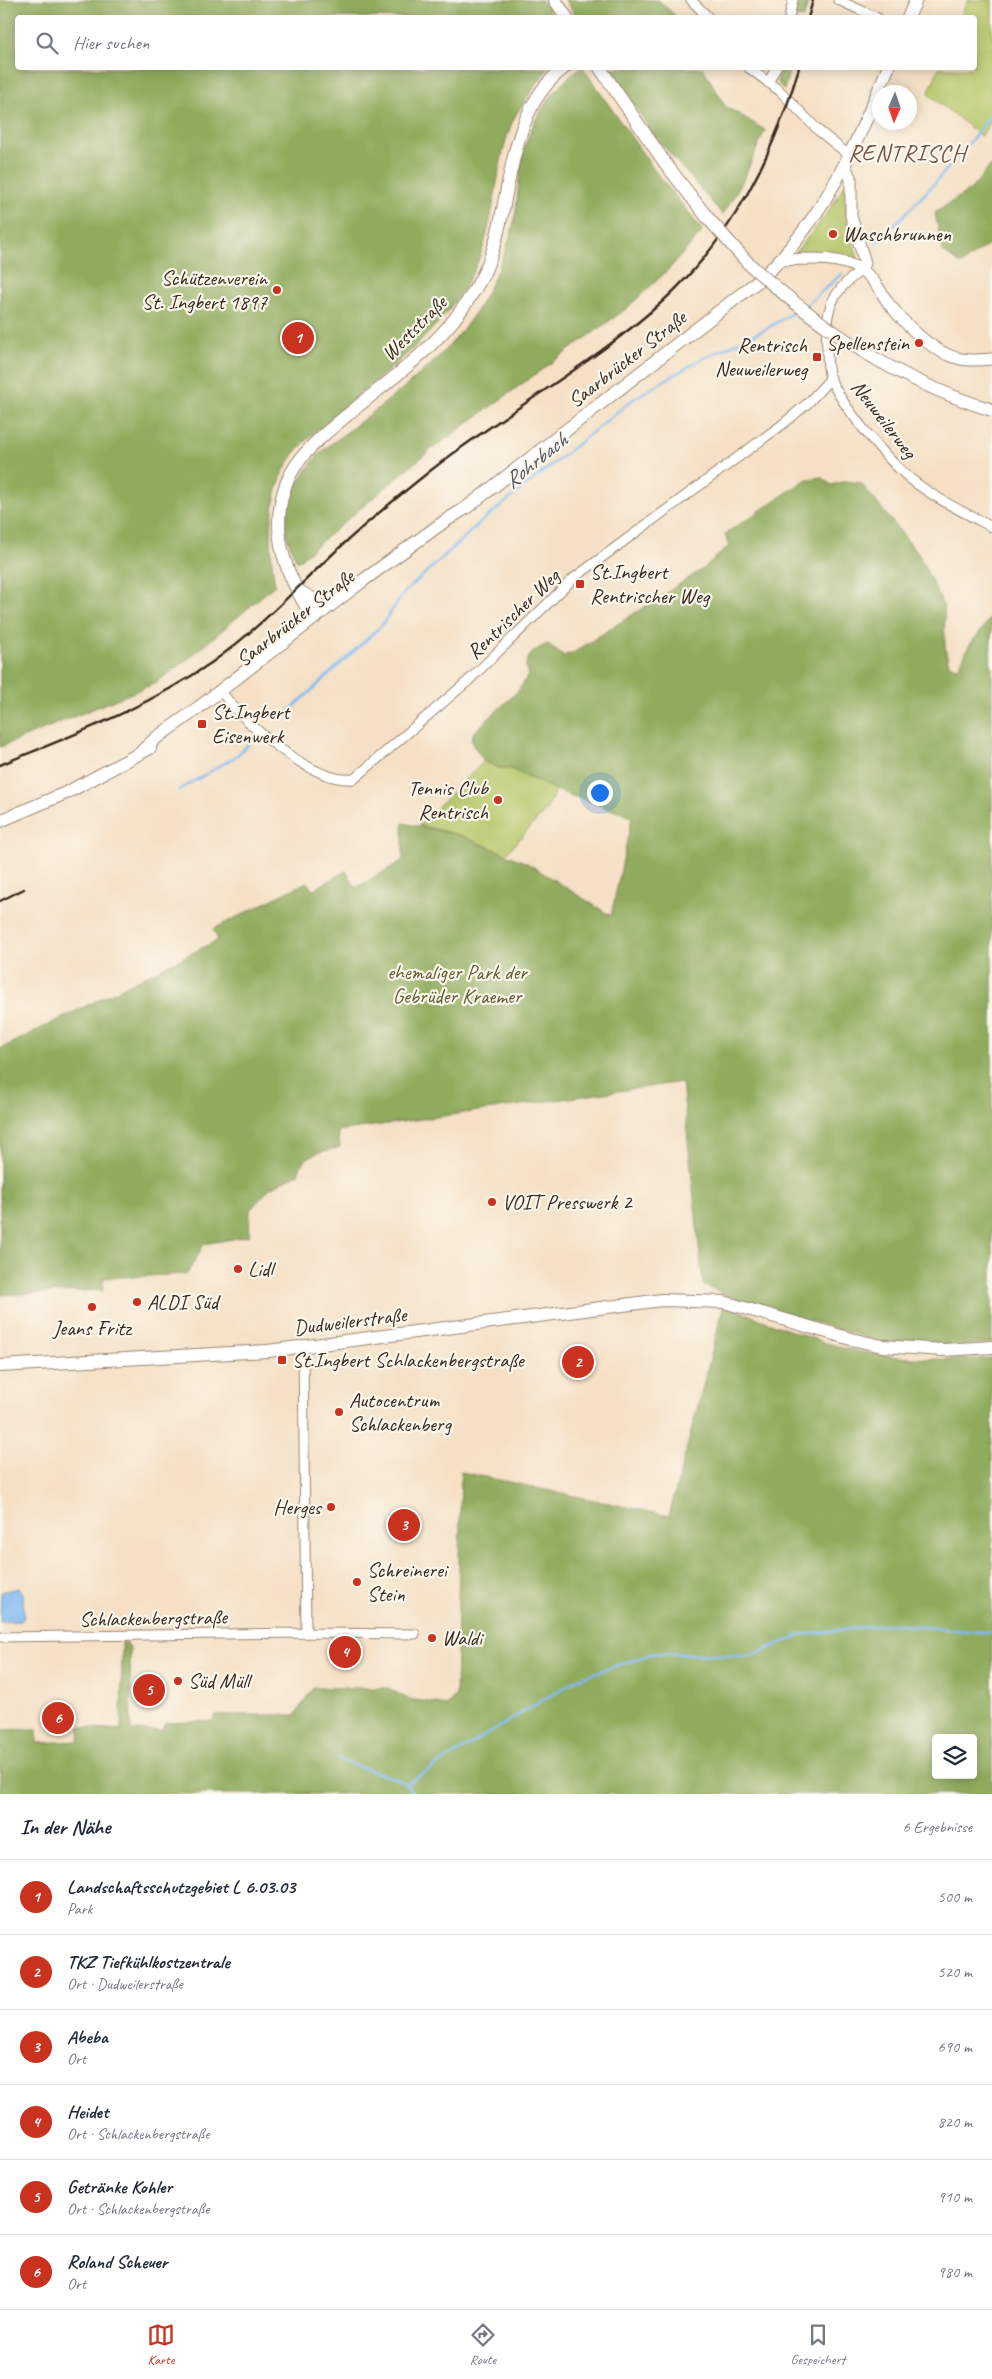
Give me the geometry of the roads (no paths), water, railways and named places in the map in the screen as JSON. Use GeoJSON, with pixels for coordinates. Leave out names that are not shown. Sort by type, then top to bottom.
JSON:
{"type":"FeatureCollection","features":[{"type":"Feature","properties":{"kind":"main road"},"geometry":{"type":"LineString","coordinates":[[555,0],[565,15]]}},
{"type":"Feature","properties":{"kind":"main road"},"geometry":{"type":"LineString","coordinates":[[909,15],[916,0]]}},
{"type":"Feature","properties":{"kind":"main road","name":"Weststraße"},"geometry":{"type":"LineString","coordinates":[[321,616],[299,591],[286,566],[279,539],[279,513],[287,481],[317,441],[422,354],[462,309],[485,268],[495,243],[517,140],[533,106],[561,70]]}},
{"type":"Feature","properties":{"kind":"main road"},"geometry":{"type":"LineString","coordinates":[[602,70],[670,170],[707,217],[748,263],[800,308],[861,351],[932,388],[992,410]]}},
{"type":"Feature","properties":{"kind":"main road","name":"Saarbrücker Straße"},"geometry":{"type":"LineString","coordinates":[[0,821],[68,792],[142,751],[160,744],[321,616],[445,521],[466,508],[740,297],[780,260],[816,216],[848,161],[887,70]]}},
{"type":"Feature","properties":{"kind":"main road","name":"Dudweilerstraße"},"geometry":{"type":"LineString","coordinates":[[0,1366],[229,1355],[652,1301],[704,1300],[741,1306],[866,1344],[922,1349],[992,1348]]}},
{"type":"Feature","properties":{"kind":"street"},"geometry":{"type":"LineString","coordinates":[[691,0],[705,15]]}},
{"type":"Feature","properties":{"kind":"street"},"geometry":{"type":"LineString","coordinates":[[790,15],[793,0]]}},
{"type":"Feature","properties":{"kind":"street"},"geometry":{"type":"LineString","coordinates":[[838,0],[871,15]]}},
{"type":"Feature","properties":{"kind":"street"},"geometry":{"type":"LineString","coordinates":[[752,70],[792,102],[848,161],[851,179],[851,216],[864,263],[862,270]]}},
{"type":"Feature","properties":{"kind":"street"},"geometry":{"type":"LineString","coordinates":[[768,83],[775,70]]}},
{"type":"Feature","properties":{"kind":"street"},"geometry":{"type":"LineString","coordinates":[[780,260],[816,259],[837,261],[862,270],[875,283],[898,315],[942,352],[960,359],[992,359]]}},
{"type":"Feature","properties":{"kind":"street","name":"Neuweilerweg"},"geometry":{"type":"LineString","coordinates":[[862,270],[840,288],[828,311],[826,340],[831,378],[859,422],[901,470],[931,492],[992,527]]}},
{"type":"Feature","properties":{"kind":"street","name":"Rentrischer Weg"},"geometry":{"type":"LineString","coordinates":[[223,694],[252,724],[308,767],[332,778],[354,779],[468,681],[574,578],[776,430],[808,402],[831,378]]}},
{"type":"Feature","properties":{"kind":"street"},"geometry":{"type":"LineString","coordinates":[[303,1347],[306,1633]]}},
{"type":"Feature","properties":{"kind":"street","name":"Schlackenbergstraße"},"geometry":{"type":"LineString","coordinates":[[0,1637],[306,1633],[415,1634]]}},
{"type":"Feature","properties":{"kind":"water"},"geometry":{"type":"Polygon","coordinates":[[[19,1588],[23,1593],[24,1617],[21,1621],[0,1622],[1,1592],[19,1588]]]}},
{"type":"Feature","properties":{"kind":"waterway","name":"Rohrbach"},"geometry":{"type":"LineString","coordinates":[[876,243],[937,181],[992,113]]}},
{"type":"Feature","properties":{"kind":"waterway","name":"Rohrbach"},"geometry":{"type":"LineString","coordinates":[[806,305],[842,274]]}},
{"type":"Feature","properties":{"kind":"waterway","name":"Rohrbach"},"geometry":{"type":"LineString","coordinates":[[283,717],[381,626],[405,592],[481,522],[636,397],[700,360],[766,329],[797,310]]}},
{"type":"Feature","properties":{"kind":"waterway","name":"Rohrbach"},"geometry":{"type":"LineString","coordinates":[[179,790],[235,757],[249,744]]}},
{"type":"Feature","properties":{"kind":"waterway"},"geometry":{"type":"LineString","coordinates":[[406,1784],[579,1678],[655,1653],[750,1656],[801,1635],[889,1624],[992,1633]]}},
{"type":"Feature","properties":{"kind":"waterway"},"geometry":{"type":"LineString","coordinates":[[337,1759],[402,1781],[415,1794]]}},
{"type":"Feature","properties":{"kind":"railway"},"geometry":{"type":"LineString","coordinates":[[809,15],[813,0]]}},
{"type":"Feature","properties":{"kind":"railway"},"geometry":{"type":"LineString","coordinates":[[0,765],[135,707],[161,694],[211,663],[260,623],[348,540],[425,475],[484,431],[576,369],[635,325],[663,301],[710,250],[747,194],[777,133],[798,70]]}},
{"type":"Feature","properties":{"kind":"railway"},"geometry":{"type":"LineString","coordinates":[[0,901],[24,889]]}},
{"type":"Feature","properties":{"kind":"place","name":"Waschbrunnen"},"geometry":{"type":"Point","coordinates":[833,234]}},
{"type":"Feature","properties":{"kind":"place","name":"Schützenverein St. Ingbert 1897"},"geometry":{"type":"Point","coordinates":[277,290]}},
{"type":"Feature","properties":{"kind":"place","name":"Landschaftsschutzgebiet L 6.03.03"},"geometry":{"type":"Point","coordinates":[298,338]}},
{"type":"Feature","properties":{"kind":"place","name":"Spellenstein"},"geometry":{"type":"Point","coordinates":[919,343]}},
{"type":"Feature","properties":{"kind":"place","name":"Rentrisch Neuweilerweg"},"geometry":{"type":"Point","coordinates":[817,357]}},
{"type":"Feature","properties":{"kind":"place","name":"St.Ingbert Rentrischer Weg"},"geometry":{"type":"Point","coordinates":[580,584]}},
{"type":"Feature","properties":{"kind":"place","name":"St.Ingbert Eisenwerk"},"geometry":{"type":"Point","coordinates":[202,724]}},
{"type":"Feature","properties":{"kind":"place","name":"Tennis Club Rentrisch"},"geometry":{"type":"Point","coordinates":[498,800]}},
{"type":"Feature","properties":{"kind":"place","name":"VOIT Presswerk 2"},"geometry":{"type":"Point","coordinates":[492,1202]}},
{"type":"Feature","properties":{"kind":"place","name":"Lidl"},"geometry":{"type":"Point","coordinates":[238,1269]}},
{"type":"Feature","properties":{"kind":"place","name":"ALDI Süd"},"geometry":{"type":"Point","coordinates":[137,1302]}},
{"type":"Feature","properties":{"kind":"place","name":"Jeans Fritz"},"geometry":{"type":"Point","coordinates":[92,1307]}},
{"type":"Feature","properties":{"kind":"place","name":"St.Ingbert Schlackenbergstraße"},"geometry":{"type":"Point","coordinates":[282,1360]}},
{"type":"Feature","properties":{"kind":"place","name":"TKZ Tiefkühlkostzentrale"},"geometry":{"type":"Point","coordinates":[578,1362]}},
{"type":"Feature","properties":{"kind":"place","name":"Autocentrum Schlackenberg"},"geometry":{"type":"Point","coordinates":[339,1412]}},
{"type":"Feature","properties":{"kind":"place","name":"Herges"},"geometry":{"type":"Point","coordinates":[331,1507]}},
{"type":"Feature","properties":{"kind":"place","name":"Abeba"},"geometry":{"type":"Point","coordinates":[404,1525]}},
{"type":"Feature","properties":{"kind":"place","name":"Schreinerei Stein"},"geometry":{"type":"Point","coordinates":[357,1582]}},
{"type":"Feature","properties":{"kind":"place","name":"Waldi"},"geometry":{"type":"Point","coordinates":[432,1638]}},
{"type":"Feature","properties":{"kind":"place","name":"Heidet"},"geometry":{"type":"Point","coordinates":[345,1652]}},
{"type":"Feature","properties":{"kind":"place","name":"Süd Müll"},"geometry":{"type":"Point","coordinates":[178,1681]}},
{"type":"Feature","properties":{"kind":"place","name":"Getränke Kohler"},"geometry":{"type":"Point","coordinates":[149,1690]}},
{"type":"Feature","properties":{"kind":"place","name":"Roland Scheuer"},"geometry":{"type":"Point","coordinates":[58,1718]}},
{"type":"Feature","properties":{"kind":"district","name":"RENTRISCH"},"geometry":{"type":"Point","coordinates":[907,153]}},
{"type":"Feature","properties":{"kind":"park label","name":"ehemaliger Park der Gebrüder Kraemer"},"geometry":{"type":"Point","coordinates":[457,984]}}]}
